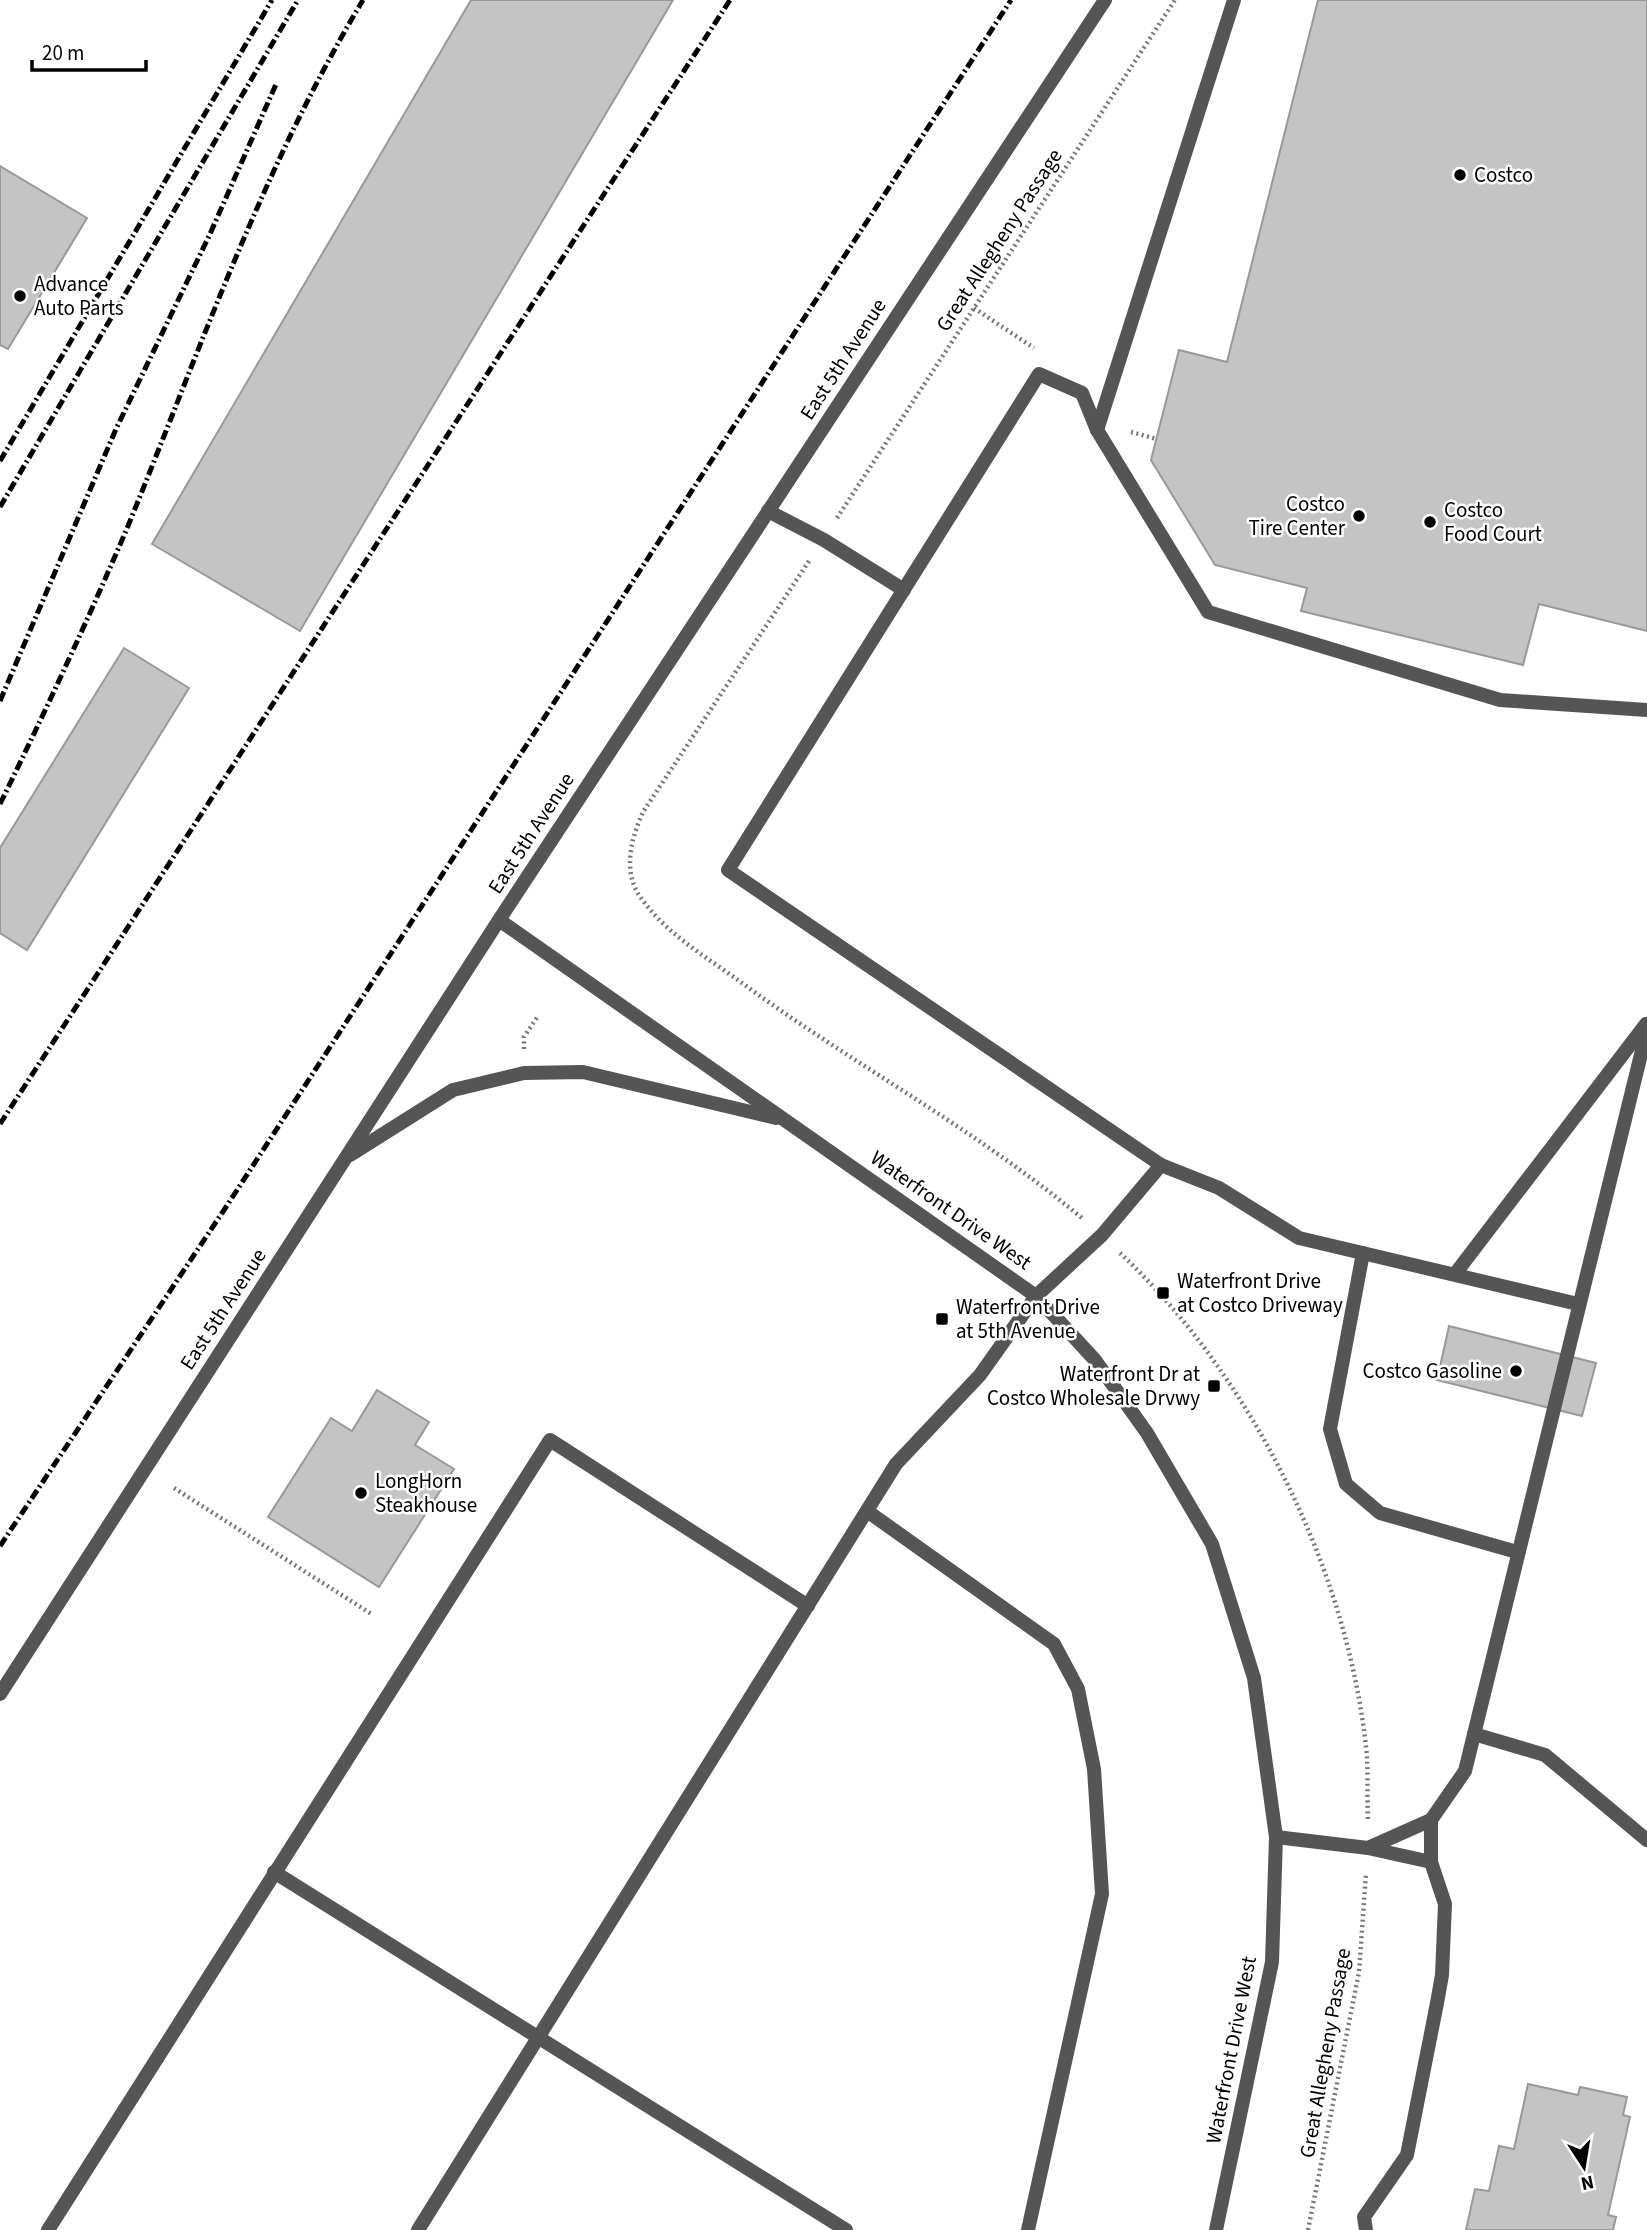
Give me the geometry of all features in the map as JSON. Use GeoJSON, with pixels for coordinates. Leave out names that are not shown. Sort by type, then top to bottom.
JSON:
{"type":"FeatureCollection","features":[{"type":"Feature","properties":{"kind":"street","name":"East 5th Avenue"},"geometry":{"type":"LineString","coordinates":[[0,1694],[499,920],[1105,0]]}},
{"type":"Feature","properties":{"kind":"street"},"geometry":{"type":"LineString","coordinates":[[1097,430],[1234,0]]}},
{"type":"Feature","properties":{"kind":"street"},"geometry":{"type":"LineString","coordinates":[[1578,1304],[1299,1238],[1219,1188],[1161,1165],[728,870],[1039,374],[1082,393],[1097,430],[1208,612],[1500,700],[1647,710]]}},
{"type":"Feature","properties":{"kind":"street"},"geometry":{"type":"LineString","coordinates":[[768,511],[824,540],[904,590]]}},
{"type":"Feature","properties":{"kind":"street","name":"Waterfront Drive West"},"geometry":{"type":"LineString","coordinates":[[499,920],[1037,1296],[1095,1360],[1147,1433],[1212,1545],[1254,1678],[1276,1837],[1272,1962],[1216,2230]]}},
{"type":"Feature","properties":{"kind":"street"},"geometry":{"type":"LineString","coordinates":[[1455,1274],[1647,1023]]}},
{"type":"Feature","properties":{"kind":"street"},"geometry":{"type":"LineString","coordinates":[[1368,1848],[1431,1820],[1465,1771],[1647,1030]]}},
{"type":"Feature","properties":{"kind":"street"},"geometry":{"type":"LineString","coordinates":[[346,1157],[453,1090],[524,1073],[583,1072],[785,1120]]}},
{"type":"Feature","properties":{"kind":"street"},"geometry":{"type":"LineString","coordinates":[[418,2230],[896,1464],[980,1375],[1037,1296],[1102,1235],[1161,1165]]}},
{"type":"Feature","properties":{"kind":"street"},"geometry":{"type":"LineString","coordinates":[[1363,1253],[1330,1429],[1346,1484],[1380,1513],[1517,1552]]}},
{"type":"Feature","properties":{"kind":"street"},"geometry":{"type":"LineString","coordinates":[[48,2230],[550,1440],[808,1606]]}},
{"type":"Feature","properties":{"kind":"street"},"geometry":{"type":"LineString","coordinates":[[867,1511],[1054,1644],[1078,1689],[1094,1769],[1102,1894],[1028,2230]]}},
{"type":"Feature","properties":{"kind":"street"},"geometry":{"type":"LineString","coordinates":[[1474,1734],[1545,1755],[1647,1840]]}},
{"type":"Feature","properties":{"kind":"street"},"geometry":{"type":"LineString","coordinates":[[1366,2230],[1364,2217],[1407,2155],[1442,1975],[1445,1904],[1431,1862],[1431,1820]]}},
{"type":"Feature","properties":{"kind":"street"},"geometry":{"type":"LineString","coordinates":[[1276,1837],[1368,1848],[1431,1862]]}},
{"type":"Feature","properties":{"kind":"street"},"geometry":{"type":"LineString","coordinates":[[274,1872],[541,2036],[846,2230]]}},
{"type":"Feature","properties":{"kind":"path","name":"Great Allegheny Passage"},"geometry":{"type":"LineString","coordinates":[[851,498],[1175,0]]}},
{"type":"Feature","properties":{"kind":"path"},"geometry":{"type":"LineString","coordinates":[[523,1058],[524,1037],[538,1016]]}},
{"type":"Feature","properties":{"kind":"path"},"geometry":{"type":"LineString","coordinates":[[1136,1268],[1178,1312],[1229,1382],[1285,1482],[1315,1549],[1349,1652],[1367,1756],[1368,1810]]}},
{"type":"Feature","properties":{"kind":"path"},"geometry":{"type":"LineString","coordinates":[[174,1488],[373,1615]]}},
{"type":"Feature","properties":{"kind":"path","name":"Great Allegheny Passage"},"geometry":{"type":"LineString","coordinates":[[1308,2230],[1359,1972],[1366,1881]]}},
{"type":"Feature","properties":{"kind":"building"},"geometry":{"type":"Polygon","coordinates":[[[471,0],[673,0],[300,631],[152,544],[471,0]]]}},
{"type":"Feature","properties":{"kind":"building","name":"Costco"},"geometry":{"type":"Polygon","coordinates":[[[1318,0],[1647,0],[1647,631],[1539,604],[1523,665],[1301,611],[1307,588],[1215,565],[1151,460],[1179,350],[1227,362],[1318,0]]]}},
{"type":"Feature","properties":{"kind":"building","name":"Advance Auto Parts"},"geometry":{"type":"Polygon","coordinates":[[[0,166],[87,218],[8,349],[0,345],[0,166]]]}},
{"type":"Feature","properties":{"kind":"building"},"geometry":{"type":"Polygon","coordinates":[[[124,648],[189,688],[27,950],[0,933],[0,848],[124,648]]]}},
{"type":"Feature","properties":{"kind":"building","name":"Costco Gasoline"},"geometry":{"type":"Polygon","coordinates":[[[1449,1326],[1596,1363],[1582,1416],[1437,1380],[1449,1326]]]}},
{"type":"Feature","properties":{"kind":"building","name":"LongHorn Steakhouse"},"geometry":{"type":"Polygon","coordinates":[[[377,1390],[429,1422],[415,1445],[454,1469],[379,1587],[268,1517],[331,1418],[352,1431],[377,1390]]]}},
{"type":"Feature","properties":{"kind":"building"},"geometry":{"type":"Polygon","coordinates":[[[1528,2084],[1578,2095],[1580,2087],[1627,2097],[1623,2115],[1630,2117],[1608,2215],[1616,2217],[1613,2230],[1466,2230],[1475,2189],[1489,2191],[1499,2146],[1514,2149],[1528,2084]]]}},
{"type":"Feature","properties":{"kind":"railway"},"geometry":{"type":"LineString","coordinates":[[0,461],[272,0]]}},
{"type":"Feature","properties":{"kind":"railway"},"geometry":{"type":"LineString","coordinates":[[0,507],[298,0]]}},
{"type":"Feature","properties":{"kind":"railway"},"geometry":{"type":"LineString","coordinates":[[0,804],[113,561],[235,258],[264,193],[294,127],[363,0]]}},
{"type":"Feature","properties":{"kind":"railway"},"geometry":{"type":"LineString","coordinates":[[0,1124],[730,0]]}},
{"type":"Feature","properties":{"kind":"railway"},"geometry":{"type":"LineString","coordinates":[[0,1546],[226,1207],[1011,0]]}},
{"type":"Feature","properties":{"kind":"railway"},"geometry":{"type":"LineString","coordinates":[[0,701],[116,429],[210,234],[277,82]]}},
{"type":"Feature","properties":{"kind":"place","name":"Costco"},"geometry":{"type":"Point","coordinates":[1460,175]}},
{"type":"Feature","properties":{"kind":"place","name":"Advance Auto Parts"},"geometry":{"type":"Point","coordinates":[20,296]}},
{"type":"Feature","properties":{"kind":"place","name":"Costco Tire Center"},"geometry":{"type":"Point","coordinates":[1359,516]}},
{"type":"Feature","properties":{"kind":"place","name":"Costco Food Court"},"geometry":{"type":"Point","coordinates":[1430,522]}},
{"type":"Feature","properties":{"kind":"place","name":"Waterfront Drive at Costco Driveway"},"geometry":{"type":"Point","coordinates":[1163,1293]}},
{"type":"Feature","properties":{"kind":"place","name":"Waterfront Drive at 5th Avenue"},"geometry":{"type":"Point","coordinates":[942,1319]}},
{"type":"Feature","properties":{"kind":"place","name":"Costco Gasoline"},"geometry":{"type":"Point","coordinates":[1516,1371]}},
{"type":"Feature","properties":{"kind":"place","name":"Waterfront Dr at Costco Wholesale Drvwy"},"geometry":{"type":"Point","coordinates":[1214,1386]}},
{"type":"Feature","properties":{"kind":"place","name":"LongHorn Steakhouse"},"geometry":{"type":"Point","coordinates":[361,1493]}}]}
